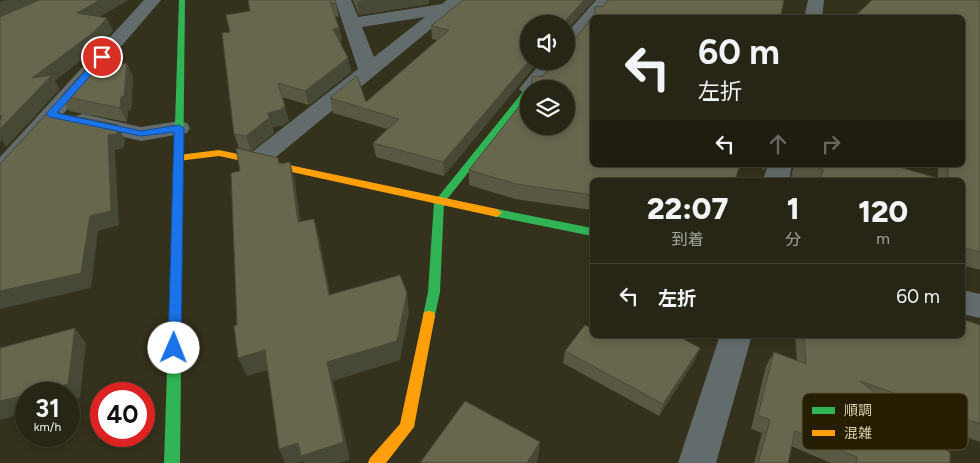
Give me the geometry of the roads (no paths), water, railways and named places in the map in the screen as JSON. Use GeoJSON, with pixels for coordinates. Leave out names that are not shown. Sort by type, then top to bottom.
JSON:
{"type":"FeatureCollection","features":[{"type":"Feature","properties":{"kind":"street"},"geometry":{"type":"LineString","coordinates":[[0,172],[153,0]]}},
{"type":"Feature","properties":{"kind":"street"},"geometry":{"type":"LineString","coordinates":[[172,463],[182,0]]}},
{"type":"Feature","properties":{"kind":"street"},"geometry":{"type":"LineString","coordinates":[[343,0],[369,71]]}},
{"type":"Feature","properties":{"kind":"street"},"geometry":{"type":"LineString","coordinates":[[592,15],[605,0]]}},
{"type":"Feature","properties":{"kind":"street"},"geometry":{"type":"LineString","coordinates":[[814,15],[816,0]]}},
{"type":"Feature","properties":{"kind":"street"},"geometry":{"type":"LineString","coordinates":[[351,23],[452,4]]}},
{"type":"Feature","properties":{"kind":"street"},"geometry":{"type":"LineString","coordinates":[[256,161],[452,4]]}},
{"type":"Feature","properties":{"kind":"street"},"geometry":{"type":"LineString","coordinates":[[575,35],[590,18]]}},
{"type":"Feature","properties":{"kind":"street"},"geometry":{"type":"LineString","coordinates":[[537,80],[546,70]]}},
{"type":"Feature","properties":{"kind":"street"},"geometry":{"type":"LineString","coordinates":[[376,463],[407,427],[434,292],[439,202],[520,101]]}},
{"type":"Feature","properties":{"kind":"street"},"geometry":{"type":"LineString","coordinates":[[50,114],[141,134],[179,128]]}},
{"type":"Feature","properties":{"kind":"street"},"geometry":{"type":"LineString","coordinates":[[178,158],[219,153],[439,202],[590,232]]}},
{"type":"Feature","properties":{"kind":"street"},"geometry":{"type":"LineString","coordinates":[[965,303],[980,306]]}},
{"type":"Feature","properties":{"kind":"street"},"geometry":{"type":"LineString","coordinates":[[697,463],[735,338]]}}]}
